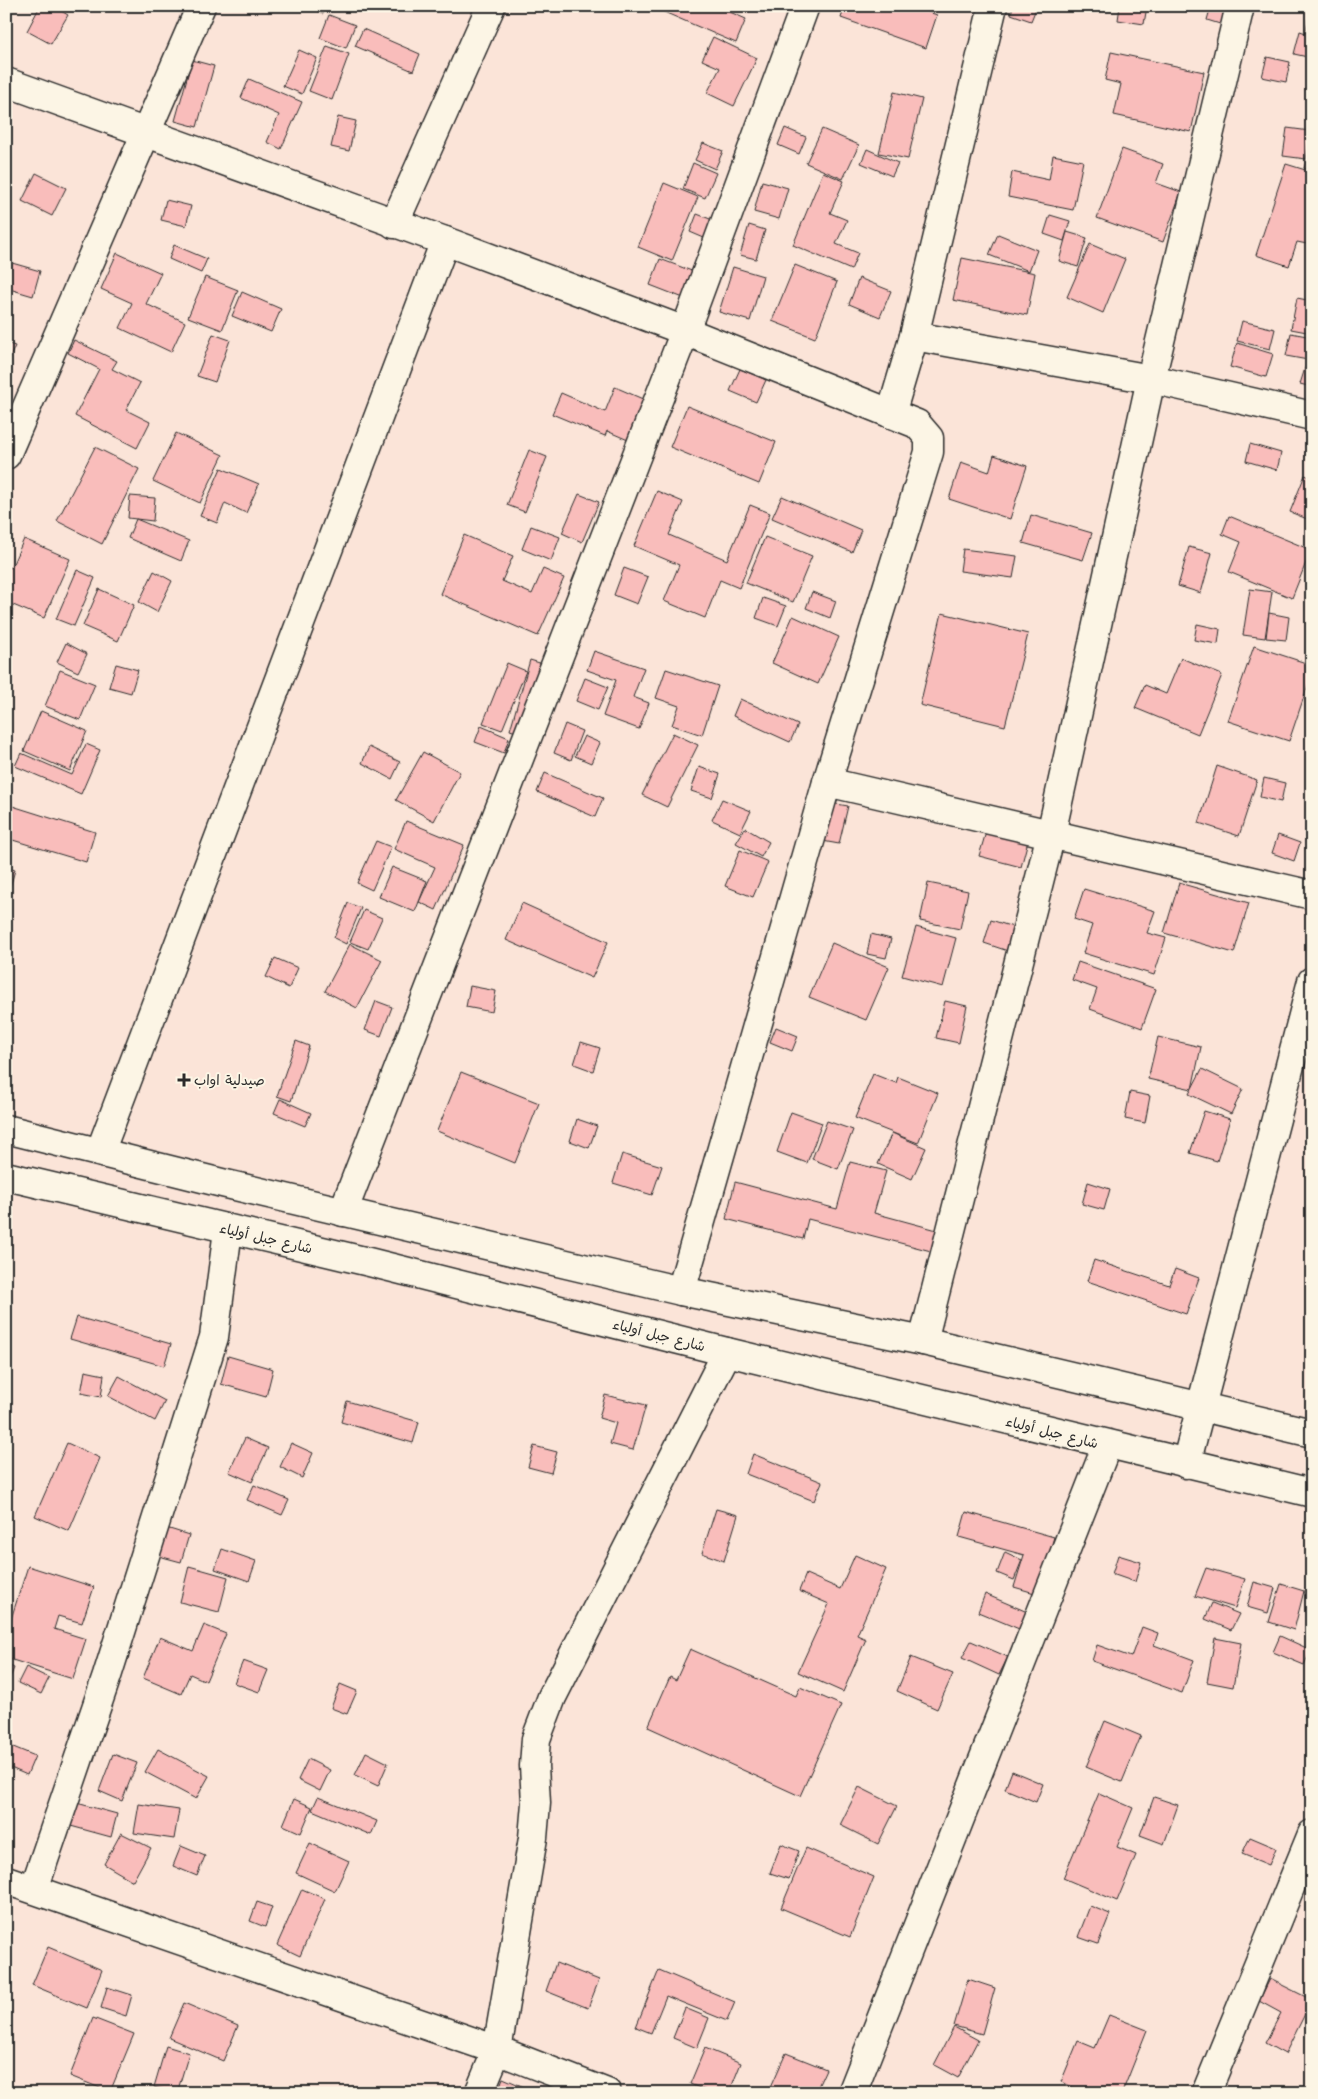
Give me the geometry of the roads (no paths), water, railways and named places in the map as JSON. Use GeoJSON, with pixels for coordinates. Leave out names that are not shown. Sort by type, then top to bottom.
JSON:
{"type":"FeatureCollection","features":[{"type":"Feature","properties":{"kind":"street"},"geometry":{"type":"LineString","coordinates":[[6,455],[201,6]]}},
{"type":"Feature","properties":{"kind":"street"},"geometry":{"type":"LineString","coordinates":[[394,224],[491,6]]}},
{"type":"Feature","properties":{"kind":"street"},"geometry":{"type":"LineString","coordinates":[[343,1212],[685,331],[805,6]]}},
{"type":"Feature","properties":{"kind":"street"},"geometry":{"type":"LineString","coordinates":[[891,414],[914,336],[993,6]]}},
{"type":"Feature","properties":{"kind":"street"},"geometry":{"type":"LineString","coordinates":[[923,1341],[1052,834],[1151,379],[1240,6]]}},
{"type":"Feature","properties":{"kind":"street"},"geometry":{"type":"LineString","coordinates":[[6,82],[445,241],[685,331],[917,424],[929,438],[929,452],[827,782],[681,1292]]}},
{"type":"Feature","properties":{"kind":"street"},"geometry":{"type":"LineString","coordinates":[[100,1152],[445,241]]}},
{"type":"Feature","properties":{"kind":"street"},"geometry":{"type":"LineString","coordinates":[[914,336],[1151,379],[1312,416]]}},
{"type":"Feature","properties":{"kind":"street"},"geometry":{"type":"LineString","coordinates":[[827,782],[1312,895]]}},
{"type":"Feature","properties":{"kind":"street"},"geometry":{"type":"LineString","coordinates":[[1186,1464],[1312,981]]}},
{"type":"Feature","properties":{"kind":"street"},"geometry":{"type":"LineString","coordinates":[[6,1129],[343,1212],[681,1292],[923,1341],[1312,1432]]}},
{"type":"Feature","properties":{"kind":"street","name":"شارع جبل أولياء"},"geometry":{"type":"LineString","coordinates":[[6,1176],[369,1262],[727,1352],[1312,1493]]}},
{"type":"Feature","properties":{"kind":"street"},"geometry":{"type":"LineString","coordinates":[[34,1889],[107,1676],[214,1337],[228,1230]]}},
{"type":"Feature","properties":{"kind":"street"},"geometry":{"type":"LineString","coordinates":[[479,2093],[497,2050],[534,1838],[536,1739],[552,1697],[727,1352]]}},
{"type":"Feature","properties":{"kind":"street"},"geometry":{"type":"LineString","coordinates":[[852,2093],[1107,1445]]}},
{"type":"Feature","properties":{"kind":"street"},"geometry":{"type":"LineString","coordinates":[[1206,2093],[1312,1834]]}},
{"type":"Feature","properties":{"kind":"street"},"geometry":{"type":"LineString","coordinates":[[6,1880],[497,2050],[607,2093]]}},
{"type":"Feature","properties":{"kind":"place","name":"صيدلية اواب"},"geometry":{"type":"Point","coordinates":[184,1080]}}]}
